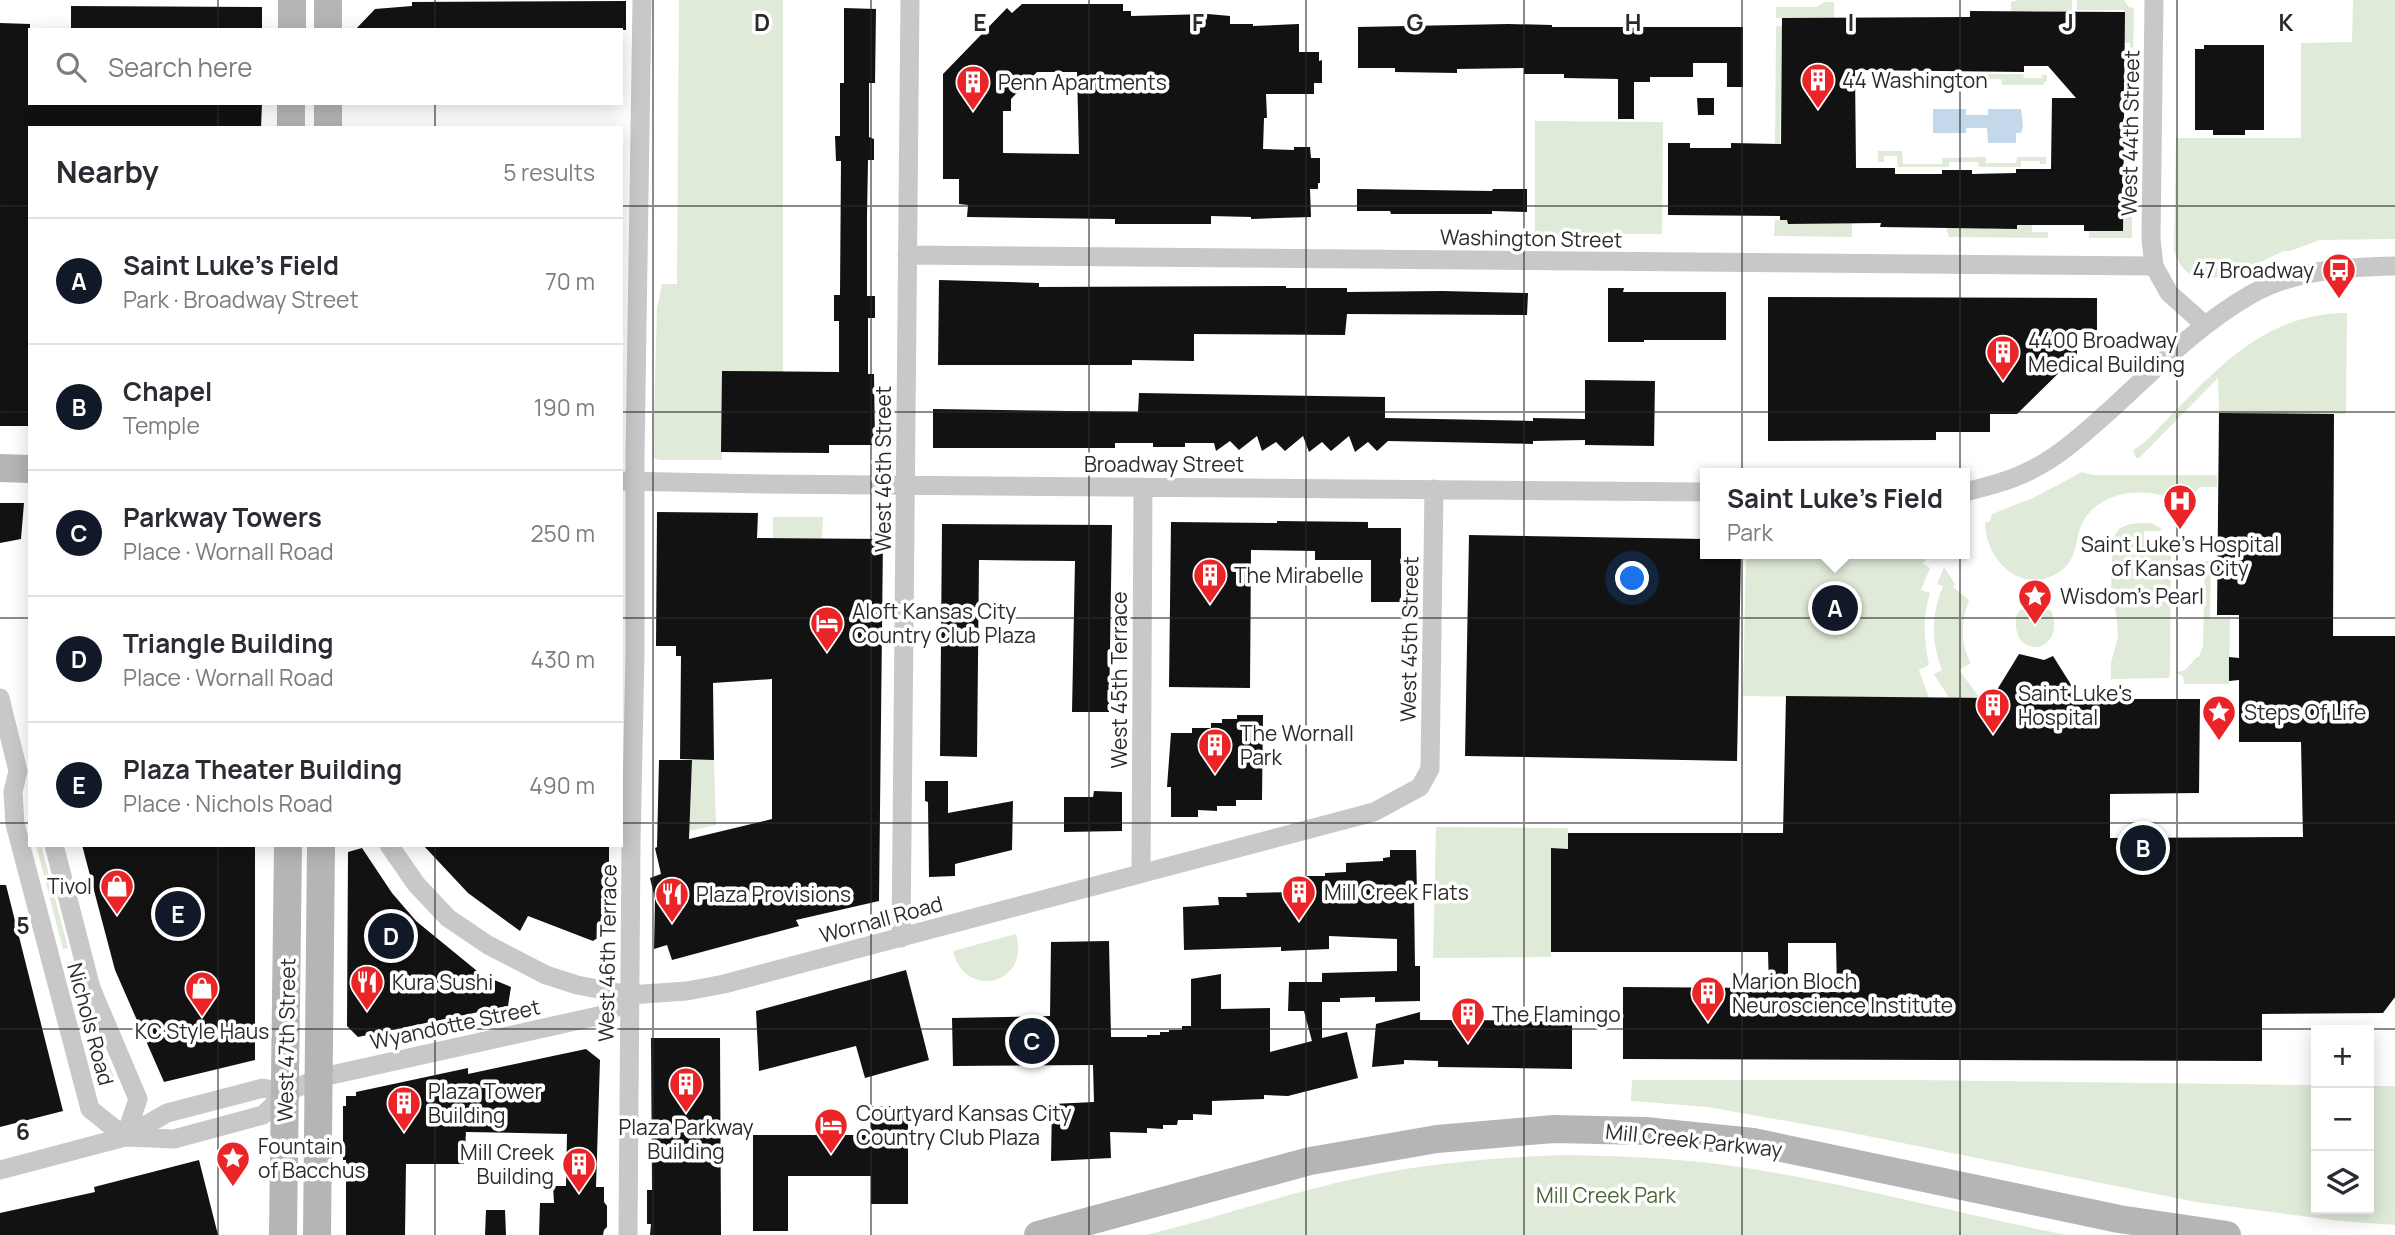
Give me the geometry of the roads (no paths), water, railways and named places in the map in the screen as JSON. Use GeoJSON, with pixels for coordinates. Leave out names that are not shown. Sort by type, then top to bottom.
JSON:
{"type":"FeatureCollection","features":[{"type":"Feature","properties":{"kind":"main road"},"geometry":{"type":"LineString","coordinates":[[292,0],[292,28]]}},
{"type":"Feature","properties":{"kind":"main road"},"geometry":{"type":"LineString","coordinates":[[328,0],[328,28]]}},
{"type":"Feature","properties":{"kind":"main road"},"geometry":{"type":"LineString","coordinates":[[291,105],[291,126]]}},
{"type":"Feature","properties":{"kind":"main road"},"geometry":{"type":"LineString","coordinates":[[328,105],[328,126]]}},
{"type":"Feature","properties":{"kind":"main road"},"geometry":{"type":"LineString","coordinates":[[0,468],[28,469]]}},
{"type":"Feature","properties":{"kind":"main road","name":"West 47th Street"},"geometry":{"type":"LineString","coordinates":[[283,1235],[288,847]]}},
{"type":"Feature","properties":{"kind":"main road","name":"West 47th Street"},"geometry":{"type":"LineString","coordinates":[[317,1235],[321,847]]}},
{"type":"Feature","properties":{"kind":"main road","name":"Mill Creek Parkway"},"geometry":{"type":"LineString","coordinates":[[1038,1235],[1310,1161],[1437,1139],[1554,1129],[1644,1131],[1753,1142],[2119,1219],[2227,1235]]}},
{"type":"Feature","properties":{"kind":"street","name":"West 46th Terrace"},"geometry":{"type":"LineString","coordinates":[[628,1235],[635,655],[628,481],[642,0]]}},
{"type":"Feature","properties":{"kind":"street","name":"West 46th Street"},"geometry":{"type":"LineString","coordinates":[[901,938],[910,0]]}},
{"type":"Feature","properties":{"kind":"street","name":"West 44th Street"},"geometry":{"type":"LineString","coordinates":[[2154,0],[2151,239],[2154,266]]}},
{"type":"Feature","properties":{"kind":"street","name":"Washington Street"},"geometry":{"type":"LineString","coordinates":[[907,255],[2154,266]]}},
{"type":"Feature","properties":{"kind":"street"},"geometry":{"type":"LineString","coordinates":[[2154,266],[2169,293],[2205,325]]}},
{"type":"Feature","properties":{"kind":"street"},"geometry":{"type":"LineString","coordinates":[[1970,491],[1995,485],[2035,468],[2072,444],[2205,325],[2252,293],[2300,275],[2354,267],[2395,266]]}},
{"type":"Feature","properties":{"kind":"street","name":"Broadway Street"},"geometry":{"type":"LineString","coordinates":[[628,481],[1700,492]]}},
{"type":"Feature","properties":{"kind":"street","name":"West 45th Terrace"},"geometry":{"type":"LineString","coordinates":[[1141,873],[1143,487]]}},
{"type":"Feature","properties":{"kind":"street","name":"West 45th Street"},"geometry":{"type":"LineString","coordinates":[[1420,787],[1430,769],[1434,489]]}},
{"type":"Feature","properties":{"kind":"street","name":"Nichols Road"},"geometry":{"type":"LineString","coordinates":[[0,698],[19,775],[13,792],[15,824],[90,1109],[125,1137],[138,1099],[91,988],[55,847]]}},
{"type":"Feature","properties":{"kind":"street","name":"Wornall Road"},"geometry":{"type":"LineString","coordinates":[[390,847],[416,884],[448,918],[488,945],[546,975],[577,985],[629,995],[687,991],[724,984],[901,938],[1374,811],[1420,787]]}},
{"type":"Feature","properties":{"kind":"street","name":"Wyandotte Street"},"geometry":{"type":"LineString","coordinates":[[125,1137],[174,1139],[263,1115],[286,1093],[318,1078],[607,1014],[629,995]]}},
{"type":"Feature","properties":{"kind":"street","name":"Wyandotte Street"},"geometry":{"type":"LineString","coordinates":[[0,1170],[125,1137],[167,1113],[263,1088],[286,1093]]}},
{"type":"Feature","properties":{"kind":"water"},"geometry":{"type":"Polygon","coordinates":[[[1933,109],[1966,109],[1966,115],[1988,115],[1988,109],[2021,109],[2023,126],[2021,133],[2016,133],[2016,143],[1988,143],[1987,128],[1966,128],[1966,133],[1933,133],[1933,109]]]}},
{"type":"Feature","properties":{"kind":"place","name":"44 Washington"},"geometry":{"type":"Point","coordinates":[1818,110]}},
{"type":"Feature","properties":{"kind":"place","name":"Penn Apartments"},"geometry":{"type":"Point","coordinates":[973,112]}},
{"type":"Feature","properties":{"kind":"place","name":"47 Broadway"},"geometry":{"type":"Point","coordinates":[2339,300]}},
{"type":"Feature","properties":{"kind":"place","name":"4400 Broadway Medical Building"},"geometry":{"type":"Point","coordinates":[2003,382]}},
{"type":"Feature","properties":{"kind":"place","name":"Saint Luke's Hospital of Kansas City"},"geometry":{"type":"Point","coordinates":[2180,531]}},
{"type":"Feature","properties":{"kind":"place","name":"The Mirabelle"},"geometry":{"type":"Point","coordinates":[1210,605]}},
{"type":"Feature","properties":{"kind":"place","name":"Saint Luke's Field"},"geometry":{"type":"Point","coordinates":[1835,608]}},
{"type":"Feature","properties":{"kind":"place","name":"Wisdom's Pearl"},"geometry":{"type":"Point","coordinates":[2035,626]}},
{"type":"Feature","properties":{"kind":"place","name":"Aloft Kansas City Country Club Plaza"},"geometry":{"type":"Point","coordinates":[827,653]}},
{"type":"Feature","properties":{"kind":"place","name":"Saint Luke's Hospital"},"geometry":{"type":"Point","coordinates":[1993,735]}},
{"type":"Feature","properties":{"kind":"place","name":"Steps Of Life"},"geometry":{"type":"Point","coordinates":[2219,742]}},
{"type":"Feature","properties":{"kind":"place","name":"The Wornall Park"},"geometry":{"type":"Point","coordinates":[1215,775]}},
{"type":"Feature","properties":{"kind":"place","name":"Chapel"},"geometry":{"type":"Point","coordinates":[2143,848]}},
{"type":"Feature","properties":{"kind":"place","name":"Plaza Theater Building"},"geometry":{"type":"Point","coordinates":[178,914]}},
{"type":"Feature","properties":{"kind":"place","name":"Tivol"},"geometry":{"type":"Point","coordinates":[117,916]}},
{"type":"Feature","properties":{"kind":"place","name":"Mill Creek Flats"},"geometry":{"type":"Point","coordinates":[1299,922]}},
{"type":"Feature","properties":{"kind":"place","name":"Plaza Provisions"},"geometry":{"type":"Point","coordinates":[672,924]}},
{"type":"Feature","properties":{"kind":"place","name":"Triangle Building"},"geometry":{"type":"Point","coordinates":[391,936]}},
{"type":"Feature","properties":{"kind":"place","name":"Kura Sushi"},"geometry":{"type":"Point","coordinates":[367,1012]}},
{"type":"Feature","properties":{"kind":"place","name":"KC Style Haus"},"geometry":{"type":"Point","coordinates":[202,1018]}},
{"type":"Feature","properties":{"kind":"place","name":"Marion Bloch Neuroscience Institute"},"geometry":{"type":"Point","coordinates":[1708,1023]}},
{"type":"Feature","properties":{"kind":"place","name":"Parkway Towers"},"geometry":{"type":"Point","coordinates":[1032,1041]}},
{"type":"Feature","properties":{"kind":"place","name":"The Flamingo"},"geometry":{"type":"Point","coordinates":[1468,1044]}},
{"type":"Feature","properties":{"kind":"place","name":"Plaza Parkway Building"},"geometry":{"type":"Point","coordinates":[686,1114]}},
{"type":"Feature","properties":{"kind":"place","name":"Plaza Tower Building"},"geometry":{"type":"Point","coordinates":[404,1133]}},
{"type":"Feature","properties":{"kind":"place","name":"Courtyard Kansas City Country Club Plaza"},"geometry":{"type":"Point","coordinates":[831,1155]}},
{"type":"Feature","properties":{"kind":"place","name":"Fountain of Bacchus"},"geometry":{"type":"Point","coordinates":[233,1188]}},
{"type":"Feature","properties":{"kind":"place","name":"Mill Creek Building"},"geometry":{"type":"Point","coordinates":[579,1194]}},
{"type":"Feature","properties":{"kind":"park label","name":"Mill Creek Park"},"geometry":{"type":"Point","coordinates":[1606,1195]}}]}
